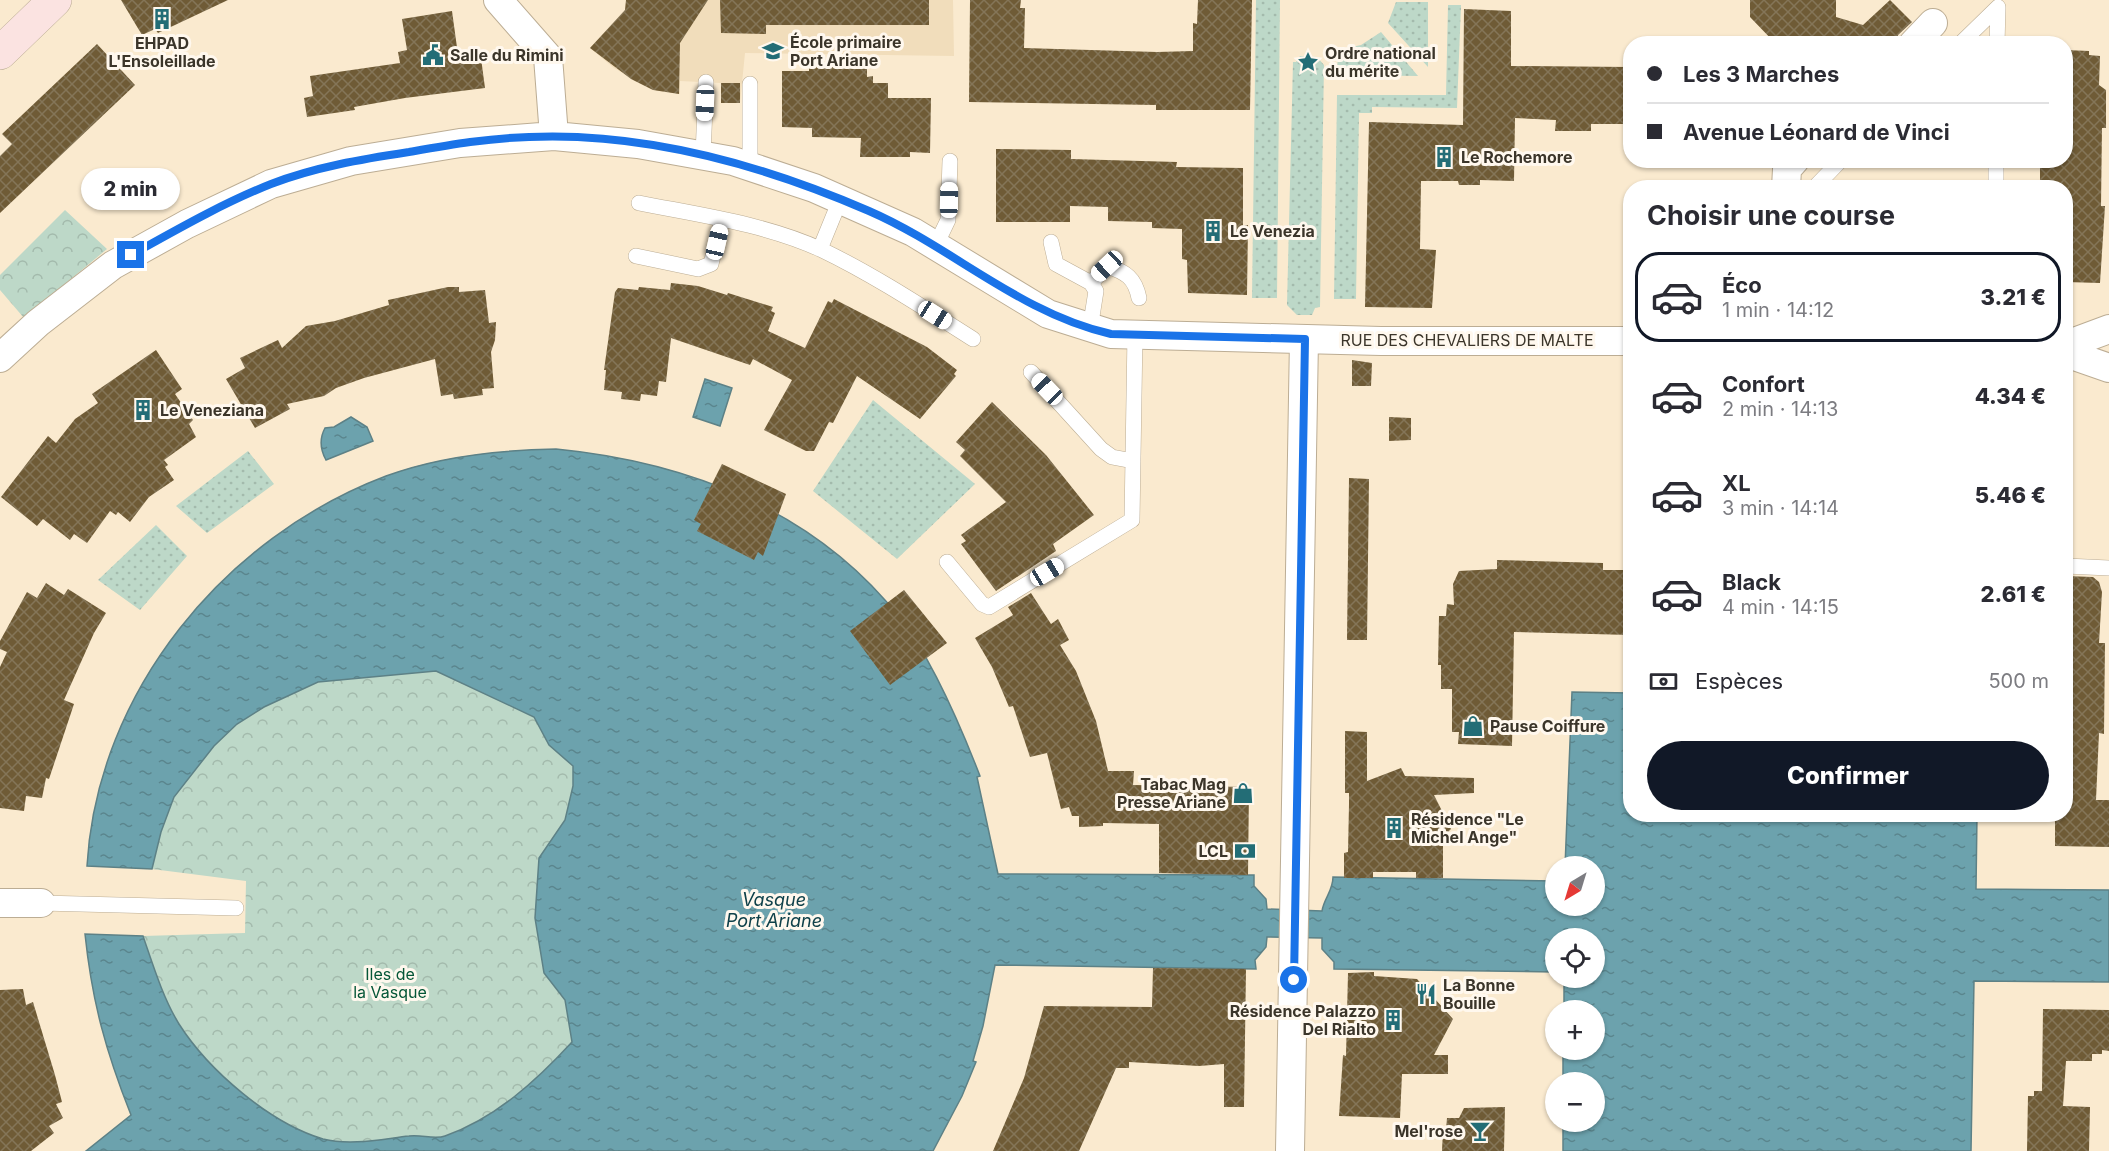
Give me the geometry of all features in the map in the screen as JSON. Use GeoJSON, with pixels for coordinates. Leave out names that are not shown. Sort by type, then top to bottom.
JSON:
{"type":"FeatureCollection","features":[{"type":"Feature","properties":{"kind":"street"},"geometry":{"type":"LineString","coordinates":[[0,53],[55,0]]}},
{"type":"Feature","properties":{"kind":"street"},"geometry":{"type":"LineString","coordinates":[[498,0],[548,57],[554,136]]}},
{"type":"Feature","properties":{"kind":"street"},"geometry":{"type":"LineString","coordinates":[[1921,36],[1933,23]]}},
{"type":"Feature","properties":{"kind":"street","name":"RUE DES CHEVALIERS DE MALTE"},"geometry":{"type":"LineString","coordinates":[[2,351],[112,266],[187,224],[271,184],[351,161],[460,143],[554,136],[638,144],[703,156],[750,167],[814,188],[913,232],[1048,314],[1111,334],[1305,339],[1623,341]]}},
{"type":"Feature","properties":{"kind":"street"},"geometry":{"type":"LineString","coordinates":[[2073,342],[2109,329]]}},
{"type":"Feature","properties":{"kind":"street"},"geometry":{"type":"LineString","coordinates":[[1290,1151],[1297,871],[1305,339]]}},
{"type":"Feature","properties":{"kind":"street"},"geometry":{"type":"LineString","coordinates":[[2073,355],[2109,368]]}},
{"type":"Feature","properties":{"kind":"street"},"geometry":{"type":"LineString","coordinates":[[0,903],[41,903]]}},
{"type":"Feature","properties":{"kind":"lane"},"geometry":{"type":"LineString","coordinates":[[1968,36],[1998,7],[1997,36]]}},
{"type":"Feature","properties":{"kind":"lane"},"geometry":{"type":"LineString","coordinates":[[703,156],[706,82]]}},
{"type":"Feature","properties":{"kind":"lane"},"geometry":{"type":"LineString","coordinates":[[750,84],[752,138],[750,167]]}},
{"type":"Feature","properties":{"kind":"lane"},"geometry":{"type":"LineString","coordinates":[[935,247],[948,220],[950,161]]}},
{"type":"Feature","properties":{"kind":"lane"},"geometry":{"type":"LineString","coordinates":[[1822,180],[1833,168]]}},
{"type":"Feature","properties":{"kind":"lane"},"geometry":{"type":"LineString","coordinates":[[820,249],[840,200]]}},
{"type":"Feature","properties":{"kind":"lane"},"geometry":{"type":"LineString","coordinates":[[639,203],[722,220],[820,249],[916,303],[973,339]]}},
{"type":"Feature","properties":{"kind":"lane"},"geometry":{"type":"LineString","coordinates":[[636,256],[698,269],[705,268],[711,264],[722,220]]}},
{"type":"Feature","properties":{"kind":"lane"},"geometry":{"type":"LineString","coordinates":[[1052,242],[1056,264],[1091,283],[1096,291],[1090,329]]}},
{"type":"Feature","properties":{"kind":"lane"},"geometry":{"type":"LineString","coordinates":[[1091,283],[1107,266],[1128,275],[1136,284],[1139,297]]}},
{"type":"Feature","properties":{"kind":"lane"},"geometry":{"type":"LineString","coordinates":[[947,562],[982,604],[989,607],[1132,520],[1135,334]]}},
{"type":"Feature","properties":{"kind":"lane"},"geometry":{"type":"LineString","coordinates":[[1031,372],[1101,450],[1112,457],[1133,461]]}},
{"type":"Feature","properties":{"kind":"lane"},"geometry":{"type":"LineString","coordinates":[[2073,566],[2109,568]]}},
{"type":"Feature","properties":{"kind":"lane"},"geometry":{"type":"LineString","coordinates":[[41,903],[236,908]]}},
{"type":"Feature","properties":{"kind":"shaded area","name":"École primaire Port Ariane"},"geometry":{"type":"Polygon","coordinates":[[[626,0],[953,0],[954,56],[745,53],[740,103],[721,103],[721,83],[680,81],[680,94],[653,90],[614,68],[590,48],[625,10],[626,0]]]}},
{"type":"Feature","properties":{"kind":"green space"},"geometry":{"type":"Polygon","coordinates":[[[1256,0],[1280,0],[1277,298],[1252,298],[1256,0]]]}},
{"type":"Feature","properties":{"kind":"green space"},"geometry":{"type":"Polygon","coordinates":[[[1396,2],[1428,2],[1428,67],[1388,23],[1396,2]]]}},
{"type":"Feature","properties":{"kind":"green space"},"geometry":{"type":"Polygon","coordinates":[[[1448,5],[1461,5],[1457,108],[1372,107],[1372,113],[1359,113],[1356,299],[1334,299],[1337,95],[1446,95],[1448,5]]]}},
{"type":"Feature","properties":{"kind":"green space"},"geometry":{"type":"Polygon","coordinates":[[[1381,32],[1418,76],[1337,75],[1338,50],[1361,45],[1381,32]]]}},
{"type":"Feature","properties":{"kind":"green space"},"geometry":{"type":"Polygon","coordinates":[[[1300,56],[1317,57],[1324,65],[1320,307],[1315,308],[1312,315],[1297,315],[1287,305],[1293,62],[1296,62],[1300,56]]]}},
{"type":"Feature","properties":{"kind":"green space"},"geometry":{"type":"Polygon","coordinates":[[[65,210],[107,249],[24,318],[0,290],[0,275],[65,210]]]}},
{"type":"Feature","properties":{"kind":"green space"},"geometry":{"type":"Polygon","coordinates":[[[873,400],[975,484],[897,559],[813,491],[873,400]]]}},
{"type":"Feature","properties":{"kind":"green space"},"geometry":{"type":"Polygon","coordinates":[[[248,451],[274,484],[207,533],[176,506],[248,451]]]}},
{"type":"Feature","properties":{"kind":"green space"},"geometry":{"type":"Polygon","coordinates":[[[156,525],[187,556],[140,610],[98,580],[156,525]]]}},
{"type":"Feature","properties":{"kind":"green space","name":"Iles de la Vasque"},"geometry":{"type":"Polygon","coordinates":[[[436,671],[535,717],[549,745],[573,766],[573,786],[565,820],[539,858],[544,973],[565,1000],[572,1042],[514,1097],[464,1129],[436,1137],[414,1136],[355,1142],[323,1139],[282,1121],[262,1108],[242,1093],[207,1060],[173,1014],[143,936],[245,933],[246,881],[152,869],[161,832],[174,797],[214,746],[237,724],[264,707],[318,682],[436,671]]]}},
{"type":"Feature","properties":{"kind":"water"},"geometry":{"type":"Polygon","coordinates":[[[705,379],[732,388],[720,426],[693,417],[705,379]]]}},
{"type":"Feature","properties":{"kind":"water"},"geometry":{"type":"Polygon","coordinates":[[[351,417],[367,427],[373,441],[326,460],[321,444],[325,428],[334,427],[351,417]]]}},
{"type":"Feature","properties":{"kind":"water","name":"Vasque Port Ariane"},"geometry":{"type":"Polygon","coordinates":[[[556,449],[654,466],[701,480],[746,498],[789,521],[830,548],[867,581],[900,618],[934,673],[955,715],[980,776],[977,777],[998,874],[1254,875],[1254,886],[1266,899],[1267,909],[1322,911],[1332,886],[1333,877],[1545,881],[1545,916],[1605,916],[1605,856],[1565,856],[1572,692],[1623,693],[1623,822],[1977,822],[1976,889],[2109,890],[2109,982],[1974,981],[1971,1151],[1563,1151],[1563,1132],[1605,1132],[1605,1072],[1563,1072],[1563,1060],[1605,1060],[1605,1000],[1564,1000],[1564,988],[1605,988],[1605,928],[1545,928],[1545,972],[1334,969],[1334,962],[1322,949],[1322,938],[1267,937],[1266,947],[1255,960],[1256,969],[995,965],[983,1026],[973,1061],[976,1062],[962,1096],[933,1151],[86,1151],[131,1115],[101,1026],[85,934],[143,936],[173,1014],[207,1060],[242,1093],[262,1108],[282,1121],[323,1139],[355,1142],[414,1136],[445,1136],[481,1119],[515,1097],[572,1042],[565,1000],[544,973],[535,918],[539,858],[565,820],[573,786],[573,766],[549,745],[534,717],[436,671],[318,682],[264,707],[237,724],[214,746],[174,797],[161,832],[152,869],[87,866],[96,802],[115,740],[144,682],[180,628],[223,580],[273,538],[327,503],[406,469],[470,455],[556,449]]]}},
{"type":"Feature","properties":{"kind":"building","name":"EHPAD L'Ensoleillade"},"geometry":{"type":"Polygon","coordinates":[[[121,0],[228,0],[158,33],[155,29],[142,35],[121,0]]]}},
{"type":"Feature","properties":{"kind":"building"},"geometry":{"type":"Polygon","coordinates":[[[626,0],[708,0],[680,43],[679,94],[653,90],[631,79],[590,48],[625,10],[626,0]]]}},
{"type":"Feature","properties":{"kind":"building"},"geometry":{"type":"Polygon","coordinates":[[[720,0],[929,0],[929,25],[766,25],[766,34],[721,33],[720,0]]]}},
{"type":"Feature","properties":{"kind":"building"},"geometry":{"type":"Polygon","coordinates":[[[970,0],[1021,0],[1020,8],[1025,8],[1024,48],[1157,52],[1193,51],[1193,23],[1197,24],[1198,0],[1252,0],[1250,110],[1156,110],[1156,105],[969,102],[970,0]]]}},
{"type":"Feature","properties":{"kind":"building"},"geometry":{"type":"Polygon","coordinates":[[[1750,0],[1836,0],[1836,17],[1863,25],[1890,0],[1912,22],[1898,36],[1768,36],[1750,17],[1750,0]]]}},
{"type":"Feature","properties":{"kind":"building","name":"Le Rochemore"},"geometry":{"type":"Polygon","coordinates":[[[1464,9],[1511,11],[1511,66],[1623,67],[1623,124],[1591,124],[1591,131],[1555,131],[1556,120],[1515,118],[1514,181],[1480,180],[1480,185],[1459,185],[1458,181],[1421,181],[1420,249],[1436,250],[1432,308],[1365,307],[1369,122],[1463,125],[1464,9]]]}},
{"type":"Feature","properties":{"kind":"building"},"geometry":{"type":"Polygon","coordinates":[[[452,11],[459,62],[481,58],[485,88],[405,98],[354,107],[355,110],[307,117],[304,98],[313,96],[310,76],[400,63],[398,52],[407,50],[402,19],[452,11]]]}},
{"type":"Feature","properties":{"kind":"building"},"geometry":{"type":"Polygon","coordinates":[[[97,44],[135,85],[0,213],[0,156],[12,144],[2,134],[97,44]]]}},
{"type":"Feature","properties":{"kind":"building"},"geometry":{"type":"Polygon","coordinates":[[[2073,50],[2089,51],[2089,55],[2100,56],[2099,85],[2106,90],[2106,128],[2102,128],[2101,206],[2105,206],[2100,283],[2073,282],[2073,180],[2040,180],[2040,168],[2073,168],[2073,50]]]}},
{"type":"Feature","properties":{"kind":"building"},"geometry":{"type":"Polygon","coordinates":[[[809,66],[867,67],[867,77],[873,76],[873,83],[888,83],[888,98],[931,98],[930,153],[910,152],[910,157],[860,157],[861,138],[812,137],[812,128],[782,127],[782,71],[809,71],[809,66]]]}},
{"type":"Feature","properties":{"kind":"building"},"geometry":{"type":"Polygon","coordinates":[[[721,83],[740,83],[740,103],[721,103],[721,83]]]}},
{"type":"Feature","properties":{"kind":"building"},"geometry":{"type":"Polygon","coordinates":[[[996,149],[1071,150],[1071,159],[1177,162],[1176,167],[1243,168],[1243,225],[1248,225],[1247,295],[1188,293],[1187,260],[1182,259],[1182,229],[1152,228],[1152,222],[1108,221],[1108,207],[1070,206],[1070,222],[996,222],[996,149]]]}},
{"type":"Feature","properties":{"kind":"building"},"geometry":{"type":"Polygon","coordinates":[[[671,283],[698,286],[727,295],[728,293],[773,307],[771,311],[775,313],[768,331],[805,348],[828,301],[832,303],[834,299],[927,347],[957,370],[954,374],[956,376],[920,419],[857,376],[833,423],[829,422],[814,451],[806,451],[764,430],[792,380],[753,359],[750,365],[671,338],[666,382],[659,381],[657,396],[641,394],[640,401],[621,399],[622,392],[604,390],[606,370],[604,370],[615,292],[618,288],[638,290],[639,287],[670,290],[671,283]]]}},
{"type":"Feature","properties":{"kind":"building"},"geometry":{"type":"Polygon","coordinates":[[[448,287],[459,287],[459,292],[485,290],[489,323],[496,322],[495,340],[491,352],[494,388],[482,389],[483,395],[454,399],[453,394],[441,396],[435,359],[364,378],[336,388],[324,396],[287,404],[290,409],[255,428],[226,379],[245,368],[240,358],[278,340],[282,348],[306,326],[335,321],[389,305],[388,300],[448,287]]]}},
{"type":"Feature","properties":{"kind":"building"},"geometry":{"type":"Polygon","coordinates":[[[156,350],[182,389],[175,394],[193,420],[189,424],[196,437],[164,460],[168,465],[165,467],[174,480],[149,497],[130,522],[118,512],[116,515],[110,511],[87,543],[74,534],[70,540],[43,519],[37,526],[1,497],[48,436],[56,443],[75,419],[98,403],[92,394],[156,350]]]}},
{"type":"Feature","properties":{"kind":"building"},"geometry":{"type":"Polygon","coordinates":[[[1352,360],[1372,363],[1371,386],[1352,386],[1352,360]]]}},
{"type":"Feature","properties":{"kind":"building"},"geometry":{"type":"Polygon","coordinates":[[[992,402],[1046,455],[1094,515],[1053,544],[1056,551],[996,591],[961,544],[966,541],[961,535],[1006,502],[960,456],[965,450],[956,442],[992,402]]]}},
{"type":"Feature","properties":{"kind":"building"},"geometry":{"type":"Polygon","coordinates":[[[1389,417],[1411,418],[1411,440],[1389,441],[1389,417]]]}},
{"type":"Feature","properties":{"kind":"building"},"geometry":{"type":"Polygon","coordinates":[[[722,464],[786,494],[763,556],[758,552],[754,560],[697,531],[701,524],[694,520],[722,464]]]}},
{"type":"Feature","properties":{"kind":"building"},"geometry":{"type":"Polygon","coordinates":[[[1349,478],[1369,479],[1367,640],[1347,640],[1349,478]]]}},
{"type":"Feature","properties":{"kind":"building"},"geometry":{"type":"Polygon","coordinates":[[[1497,560],[1603,563],[1603,570],[1623,570],[1623,635],[1514,632],[1512,746],[1458,744],[1459,732],[1452,732],[1452,689],[1441,689],[1441,665],[1438,665],[1439,616],[1446,616],[1447,604],[1454,605],[1453,584],[1459,571],[1497,569],[1497,560]]]}},
{"type":"Feature","properties":{"kind":"building"},"geometry":{"type":"Polygon","coordinates":[[[2073,576],[2093,577],[2099,582],[2102,592],[2099,643],[2105,643],[2104,734],[2099,733],[2096,800],[2109,800],[2109,847],[2055,846],[2055,822],[2073,822],[2073,576]]]}},
{"type":"Feature","properties":{"kind":"building"},"geometry":{"type":"Polygon","coordinates":[[[46,583],[64,595],[68,589],[106,613],[94,633],[64,700],[74,704],[49,779],[46,778],[42,798],[26,796],[24,811],[0,808],[0,667],[7,652],[0,649],[0,641],[27,592],[37,598],[46,583]]]}},
{"type":"Feature","properties":{"kind":"building"},"geometry":{"type":"Polygon","coordinates":[[[904,590],[947,643],[890,685],[850,631],[904,590]]]}},
{"type":"Feature","properties":{"kind":"building"},"geometry":{"type":"Polygon","coordinates":[[[1031,593],[1051,624],[1058,619],[1069,640],[1060,645],[1076,671],[1096,721],[1108,771],[1134,771],[1133,785],[1249,787],[1248,875],[1159,873],[1159,824],[1103,823],[1103,826],[1079,827],[1079,816],[1072,816],[1069,807],[1061,809],[1047,753],[1030,757],[1013,706],[1009,707],[992,667],[975,638],[1013,615],[1008,607],[1031,593]]]}},
{"type":"Feature","properties":{"kind":"building","name":"Résidence \"Le Michel Ange\""},"geometry":{"type":"Polygon","coordinates":[[[1345,731],[1367,732],[1367,781],[1401,768],[1405,776],[1474,778],[1474,793],[1434,795],[1451,829],[1443,837],[1443,878],[1416,878],[1416,872],[1373,872],[1373,878],[1344,878],[1344,853],[1348,852],[1349,804],[1349,793],[1345,793],[1345,731]]]}},
{"type":"Feature","properties":{"kind":"building"},"geometry":{"type":"Polygon","coordinates":[[[1153,968],[1246,969],[1244,1107],[1224,1107],[1224,1064],[1199,1066],[1129,1062],[1129,1068],[1116,1068],[1079,1151],[993,1151],[1024,1078],[1044,1006],[1152,1007],[1153,968]]]}},
{"type":"Feature","properties":{"kind":"building","name":"Résidence Palazzo Del Rialto"},"geometry":{"type":"Polygon","coordinates":[[[1374,972],[1374,976],[1417,979],[1453,1019],[1434,1055],[1448,1055],[1448,1074],[1402,1074],[1400,1118],[1339,1116],[1343,1055],[1346,1056],[1348,973],[1374,972]]]}},
{"type":"Feature","properties":{"kind":"building"},"geometry":{"type":"Polygon","coordinates":[[[23,989],[26,1005],[33,1002],[62,1102],[56,1104],[63,1118],[49,1126],[54,1133],[31,1151],[0,1151],[0,990],[23,989]]]}},
{"type":"Feature","properties":{"kind":"building"},"geometry":{"type":"Polygon","coordinates":[[[2043,1009],[2109,1010],[2109,1051],[2102,1050],[2102,1054],[2092,1054],[2092,1061],[2066,1061],[2063,1106],[2090,1107],[2089,1151],[2027,1151],[2028,1096],[2034,1096],[2034,1091],[2042,1091],[2043,1009]]]}},
{"type":"Feature","properties":{"kind":"building"},"geometry":{"type":"Polygon","coordinates":[[[1505,1107],[1504,1151],[1442,1151],[1443,1129],[1446,1129],[1447,1118],[1459,1118],[1464,1108],[1505,1107]]]}},
{"type":"Feature","properties":{"kind":"place","name":"EHPAD L'Ensoleillade"},"geometry":{"type":"Point","coordinates":[162,19]}},
{"type":"Feature","properties":{"kind":"place","name":"École primaire Port Ariane"},"geometry":{"type":"Point","coordinates":[773,51]}},
{"type":"Feature","properties":{"kind":"place","name":"Salle du Rimini"},"geometry":{"type":"Point","coordinates":[433,55]}},
{"type":"Feature","properties":{"kind":"place","name":"Ordre national du mérite"},"geometry":{"type":"Point","coordinates":[1308,62]}},
{"type":"Feature","properties":{"kind":"place","name":"Le Rochemore"},"geometry":{"type":"Point","coordinates":[1444,157]}},
{"type":"Feature","properties":{"kind":"place","name":"Le Venezia"},"geometry":{"type":"Point","coordinates":[1213,231]}},
{"type":"Feature","properties":{"kind":"place","name":"Le Veneziana"},"geometry":{"type":"Point","coordinates":[143,410]}},
{"type":"Feature","properties":{"kind":"place","name":"Pause Coiffure"},"geometry":{"type":"Point","coordinates":[1473,726]}},
{"type":"Feature","properties":{"kind":"place","name":"Tabac Mag Presse Ariane"},"geometry":{"type":"Point","coordinates":[1243,793]}},
{"type":"Feature","properties":{"kind":"place","name":"Résidence \"Le Michel Ange\""},"geometry":{"type":"Point","coordinates":[1394,828]}},
{"type":"Feature","properties":{"kind":"place","name":"LCL"},"geometry":{"type":"Point","coordinates":[1245,851]}},
{"type":"Feature","properties":{"kind":"place","name":"La Bonne Bouille"},"geometry":{"type":"Point","coordinates":[1426,994]}},
{"type":"Feature","properties":{"kind":"place","name":"Résidence Palazzo Del Rialto"},"geometry":{"type":"Point","coordinates":[1393,1020]}},
{"type":"Feature","properties":{"kind":"place","name":"Mel'rose"},"geometry":{"type":"Point","coordinates":[1480,1131]}},
{"type":"Feature","properties":{"kind":"route"},"geometry":{"type":"LineString","coordinates":[[131,255],[187,224],[271,184],[351,161],[460,143],[526,137],[582,138],[638,144],[733,161],[814,188],[913,232],[1048,314],[1090,329],[1111,334],[1305,339],[1294,980]]}}]}
